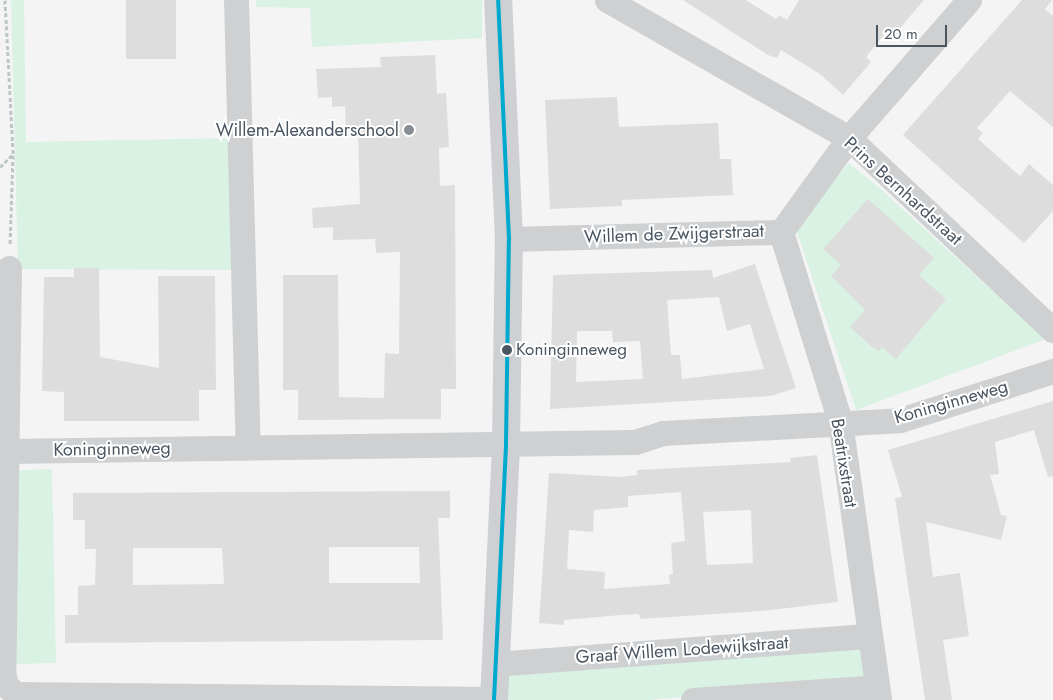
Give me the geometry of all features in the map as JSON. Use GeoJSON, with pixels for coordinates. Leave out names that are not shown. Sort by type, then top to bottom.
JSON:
{"type":"FeatureCollection","features":[{"type":"Feature","properties":{"kind":"main road"},"geometry":{"type":"LineString","coordinates":[[494,699],[494,664],[506,445],[509,239],[498,0]]}},
{"type":"Feature","properties":{"kind":"street"},"geometry":{"type":"LineString","coordinates":[[236,0],[248,446]]}},
{"type":"Feature","properties":{"kind":"street","name":"Prins Bernhardstraat"},"geometry":{"type":"LineString","coordinates":[[607,0],[849,138],[1053,330]]}},
{"type":"Feature","properties":{"kind":"street","name":"Willem de Zwijgerstraat"},"geometry":{"type":"LineString","coordinates":[[509,239],[781,232],[849,138],[969,0]]}},
{"type":"Feature","properties":{"kind":"street","name":"Beatrixstraat"},"geometry":{"type":"LineString","coordinates":[[781,232],[840,421],[878,693]]}},
{"type":"Feature","properties":{"kind":"street"},"geometry":{"type":"LineString","coordinates":[[9,268],[3,672],[6,685],[15,694],[494,699]]}},
{"type":"Feature","properties":{"kind":"street","name":"Koninginneweg"},"geometry":{"type":"LineString","coordinates":[[6,451],[248,446],[506,445],[635,442],[663,432],[840,421],[900,420],[1053,371]]}},
{"type":"Feature","properties":{"kind":"street","name":"Graaf Willem Lodewijkstraat"},"geometry":{"type":"LineString","coordinates":[[494,664],[870,636]]}},
{"type":"Feature","properties":{"kind":"street"},"geometry":{"type":"LineString","coordinates":[[693,700],[878,693]]}},
{"type":"Feature","properties":{"kind":"path"},"geometry":{"type":"LineString","coordinates":[[5,0],[13,155],[9,268]]}},
{"type":"Feature","properties":{"kind":"path"},"geometry":{"type":"LineString","coordinates":[[0,167],[13,155]]}},
{"type":"Feature","properties":{"kind":"green space"},"geometry":{"type":"Polygon","coordinates":[[[11,0],[24,0],[26,142],[234,138],[234,270],[18,269],[11,0]]]}},
{"type":"Feature","properties":{"kind":"green space"},"geometry":{"type":"Polygon","coordinates":[[[256,0],[482,0],[482,38],[312,47],[310,8],[256,7],[256,0]]]}},
{"type":"Feature","properties":{"kind":"green space"},"geometry":{"type":"Polygon","coordinates":[[[849,163],[876,185],[1046,339],[856,410],[795,226],[849,163]]]}},
{"type":"Feature","properties":{"kind":"green space"},"geometry":{"type":"Polygon","coordinates":[[[52,469],[56,663],[14,664],[14,475],[21,470],[52,469]]]}},
{"type":"Feature","properties":{"kind":"green space"},"geometry":{"type":"Polygon","coordinates":[[[856,645],[864,650],[868,682],[648,700],[504,700],[504,673],[856,645]]]}},
{"type":"Feature","properties":{"kind":"building"},"geometry":{"type":"Polygon","coordinates":[[[126,0],[176,0],[176,59],[126,59],[126,0]]]}},
{"type":"Feature","properties":{"kind":"building"},"geometry":{"type":"Polygon","coordinates":[[[683,0],[746,0],[776,19],[779,15],[787,20],[799,0],[924,0],[895,34],[889,29],[866,57],[871,62],[843,95],[820,74],[781,50],[777,58],[768,55],[683,0]]]}},
{"type":"Feature","properties":{"kind":"building"},"geometry":{"type":"Polygon","coordinates":[[[1022,0],[1052,0],[1045,9],[1053,16],[1053,127],[1010,91],[977,128],[983,133],[978,139],[1020,176],[1029,164],[1053,185],[1053,211],[1024,243],[903,135],[1022,0]]]}},
{"type":"Feature","properties":{"kind":"building"},"geometry":{"type":"Polygon","coordinates":[[[435,55],[437,94],[446,93],[449,147],[439,148],[440,186],[455,185],[456,389],[441,389],[441,419],[298,420],[298,390],[283,390],[283,275],[338,275],[339,397],[384,398],[385,353],[399,354],[400,252],[376,253],[375,239],[333,240],[333,227],[313,228],[312,208],[360,204],[358,132],[346,132],[345,106],[332,107],[332,97],[318,98],[316,69],[381,67],[380,57],[435,55]]]}},
{"type":"Feature","properties":{"kind":"building"},"geometry":{"type":"Polygon","coordinates":[[[617,97],[619,127],[718,123],[720,159],[731,159],[733,195],[622,200],[622,206],[550,209],[545,100],[617,97]]]}},
{"type":"Feature","properties":{"kind":"building"},"geometry":{"type":"Polygon","coordinates":[[[868,199],[934,258],[919,275],[946,299],[896,359],[882,347],[879,351],[872,347],[850,327],[865,310],[831,276],[841,265],[823,249],[868,199]]]}},
{"type":"Feature","properties":{"kind":"building"},"geometry":{"type":"Polygon","coordinates":[[[755,264],[796,388],[771,396],[550,409],[553,275],[712,270],[713,278],[755,264]],[[719,297],[667,300],[671,355],[680,355],[682,379],[764,369],[750,324],[727,331],[719,297]],[[577,331],[576,382],[643,379],[640,341],[613,342],[612,331],[577,331]]]}},
{"type":"Feature","properties":{"kind":"building"},"geometry":{"type":"Polygon","coordinates":[[[74,268],[99,268],[100,357],[159,368],[158,276],[215,276],[216,390],[199,390],[199,421],[64,421],[64,392],[42,391],[44,277],[74,277],[74,268]]]}},
{"type":"Feature","properties":{"kind":"building"},"geometry":{"type":"Polygon","coordinates":[[[1053,401],[1053,476],[1048,477],[1034,430],[995,442],[999,474],[990,475],[1001,515],[1007,516],[1001,540],[926,522],[933,577],[960,573],[969,636],[943,640],[952,700],[925,700],[895,498],[902,497],[888,450],[1053,401]]]}},
{"type":"Feature","properties":{"kind":"building"},"geometry":{"type":"Polygon","coordinates":[[[817,455],[838,602],[761,611],[640,619],[639,614],[621,615],[564,620],[564,625],[539,623],[549,473],[619,477],[637,475],[637,470],[791,462],[790,458],[817,455]],[[681,492],[628,496],[628,507],[594,510],[593,532],[569,530],[567,569],[605,572],[604,589],[670,584],[669,575],[673,574],[671,543],[685,541],[681,492]],[[751,510],[703,512],[707,565],[753,563],[751,510]]]}},
{"type":"Feature","properties":{"kind":"building"},"geometry":{"type":"Polygon","coordinates":[[[450,491],[450,518],[438,518],[443,640],[65,643],[65,615],[78,615],[78,586],[95,585],[96,549],[85,549],[85,520],[73,520],[73,493],[450,491]],[[329,547],[329,583],[420,583],[419,547],[329,547]],[[133,548],[133,585],[224,584],[222,548],[133,548]]]}},
{"type":"Feature","properties":{"kind":"transit line"},"geometry":{"type":"LineString","coordinates":[[494,700],[506,445],[509,239],[498,0]]}},
{"type":"Feature","properties":{"kind":"place","name":"Willem-Alexanderschool"},"geometry":{"type":"Point","coordinates":[409,130]}},
{"type":"Feature","properties":{"kind":"place","name":"Koninginneweg"},"geometry":{"type":"Point","coordinates":[507,350]}}]}
